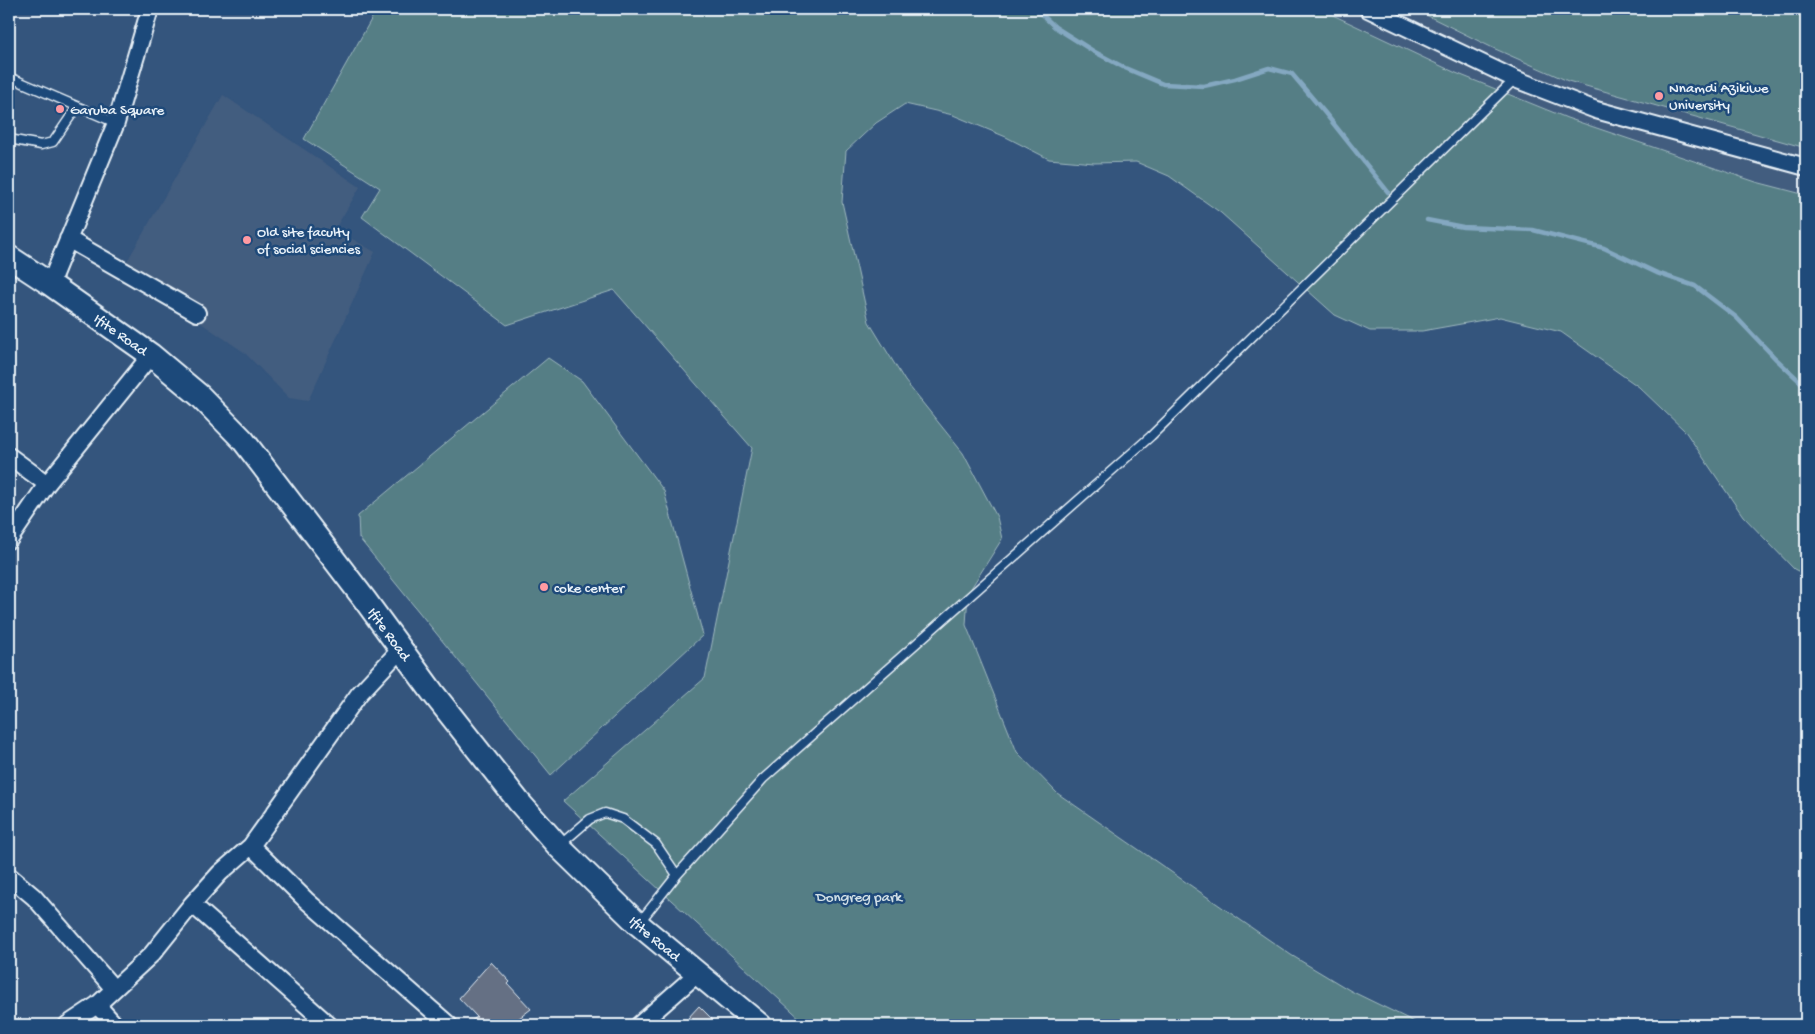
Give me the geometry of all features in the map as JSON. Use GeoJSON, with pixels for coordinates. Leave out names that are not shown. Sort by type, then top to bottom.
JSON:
{"type":"FeatureCollection","features":[{"type":"Feature","properties":{"kind":"street"},"geometry":{"type":"LineString","coordinates":[[1368,9],[1515,79],[1596,110],[1806,167]]}},
{"type":"Feature","properties":{"kind":"street"},"geometry":{"type":"LineString","coordinates":[[50,284],[116,124],[147,12]]}},
{"type":"Feature","properties":{"kind":"street"},"geometry":{"type":"LineString","coordinates":[[68,239],[197,313]]}},
{"type":"Feature","properties":{"kind":"street","name":"Ifite Road"},"geometry":{"type":"LineString","coordinates":[[9,257],[152,355],[200,396],[243,440],[365,600],[400,650],[519,802],[558,846],[638,924],[760,1025]]}},
{"type":"Feature","properties":{"kind":"street"},"geometry":{"type":"LineString","coordinates":[[9,540],[47,484],[152,355]]}},
{"type":"Feature","properties":{"kind":"street"},"geometry":{"type":"LineString","coordinates":[[9,456],[47,484]]}},
{"type":"Feature","properties":{"kind":"street"},"geometry":{"type":"LineString","coordinates":[[67,1025],[96,1005],[152,954],[192,904],[220,873],[251,846],[359,694],[400,650]]}},
{"type":"Feature","properties":{"kind":"street"},"geometry":{"type":"LineString","coordinates":[[251,846],[306,900],[449,1025]]}},
{"type":"Feature","properties":{"kind":"street"},"geometry":{"type":"LineString","coordinates":[[9,876],[34,897],[114,989]]}},
{"type":"Feature","properties":{"kind":"street"},"geometry":{"type":"LineString","coordinates":[[192,904],[329,1025]]}},
{"type":"Feature","properties":{"kind":"street"},"geometry":{"type":"LineString","coordinates":[[639,1025],[698,973]]}},
{"type":"Feature","properties":{"kind":"street"},"geometry":{"type":"LineString","coordinates":[[96,1005],[115,1025]]}},
{"type":"Feature","properties":{"kind":"lane"},"geometry":{"type":"LineString","coordinates":[[9,77],[116,124]]}},
{"type":"Feature","properties":{"kind":"lane"},"geometry":{"type":"LineString","coordinates":[[638,924],[677,875],[763,779],[1151,436],[1515,79]]}},
{"type":"Feature","properties":{"kind":"lane"},"geometry":{"type":"LineString","coordinates":[[9,139],[41,145],[53,142],[77,107]]}},
{"type":"Feature","properties":{"kind":"lane"},"geometry":{"type":"LineString","coordinates":[[558,846],[590,819],[605,813],[623,819],[656,844],[677,875]]}},
{"type":"Feature","properties":{"kind":"shaded area","name":"Nnamdi Azikiwe University"},"geometry":{"type":"Polygon","coordinates":[[[1320,9],[1806,9],[1806,195],[1756,182],[1567,118],[1456,73],[1320,9]]]}},
{"type":"Feature","properties":{"kind":"shaded area","name":"Old site faculty of social sciencies"},"geometry":{"type":"Polygon","coordinates":[[[223,95],[360,187],[335,229],[375,252],[308,401],[289,398],[244,352],[122,270],[223,95]]]}},
{"type":"Feature","properties":{"kind":"green space","name":"Dongreg park"},"geometry":{"type":"Polygon","coordinates":[[[377,9],[1320,9],[1456,73],[1567,118],[1756,182],[1806,195],[1806,575],[1794,569],[1743,516],[1685,431],[1639,387],[1561,332],[1500,317],[1422,331],[1370,331],[1335,315],[1221,213],[1169,176],[1136,162],[1094,163],[1049,159],[1006,137],[953,115],[905,104],[876,123],[846,151],[842,202],[869,322],[905,381],[963,453],[997,517],[1002,539],[968,593],[966,625],[1017,752],[1057,793],[1291,955],[1351,991],[1421,1025],[811,1025],[804,1022],[563,801],[705,678],[752,448],[614,290],[507,325],[362,217],[380,188],[304,139],[377,9]]]}},
{"type":"Feature","properties":{"kind":"green space","name":"Nnamdi Azikiwe University"},"geometry":{"type":"Polygon","coordinates":[[[1414,9],[1806,9],[1806,148],[1568,81],[1493,48],[1414,9]]]}},
{"type":"Feature","properties":{"kind":"green space","name":"coke center"},"geometry":{"type":"Polygon","coordinates":[[[548,358],[582,381],[664,491],[703,635],[551,775],[359,538],[358,516],[548,358]]]}},
{"type":"Feature","properties":{"kind":"building"},"geometry":{"type":"Polygon","coordinates":[[[491,962],[510,982],[508,984],[531,1009],[510,1025],[465,1025],[477,1017],[459,998],[491,962]]]}},
{"type":"Feature","properties":{"kind":"building"},"geometry":{"type":"Polygon","coordinates":[[[699,1006],[718,1025],[696,1025],[688,1018],[699,1006]]]}},
{"type":"Feature","properties":{"kind":"waterway"},"geometry":{"type":"LineString","coordinates":[[1036,9],[1055,27],[1093,51],[1125,68],[1163,84],[1204,86],[1235,79],[1269,68],[1292,74],[1388,192]]}},
{"type":"Feature","properties":{"kind":"waterway"},"geometry":{"type":"LineString","coordinates":[[1427,220],[1463,227],[1533,230],[1604,248],[1657,273],[1695,286],[1736,317],[1806,387]]}},
{"type":"Feature","properties":{"kind":"place","name":"Nnamdi Azikiwe University"},"geometry":{"type":"Point","coordinates":[1659,96]}},
{"type":"Feature","properties":{"kind":"place","name":"Garuba Square"},"geometry":{"type":"Point","coordinates":[60,109]}},
{"type":"Feature","properties":{"kind":"place","name":"Old site faculty of social sciencies"},"geometry":{"type":"Point","coordinates":[247,240]}},
{"type":"Feature","properties":{"kind":"place","name":"coke center"},"geometry":{"type":"Point","coordinates":[544,587]}}]}
